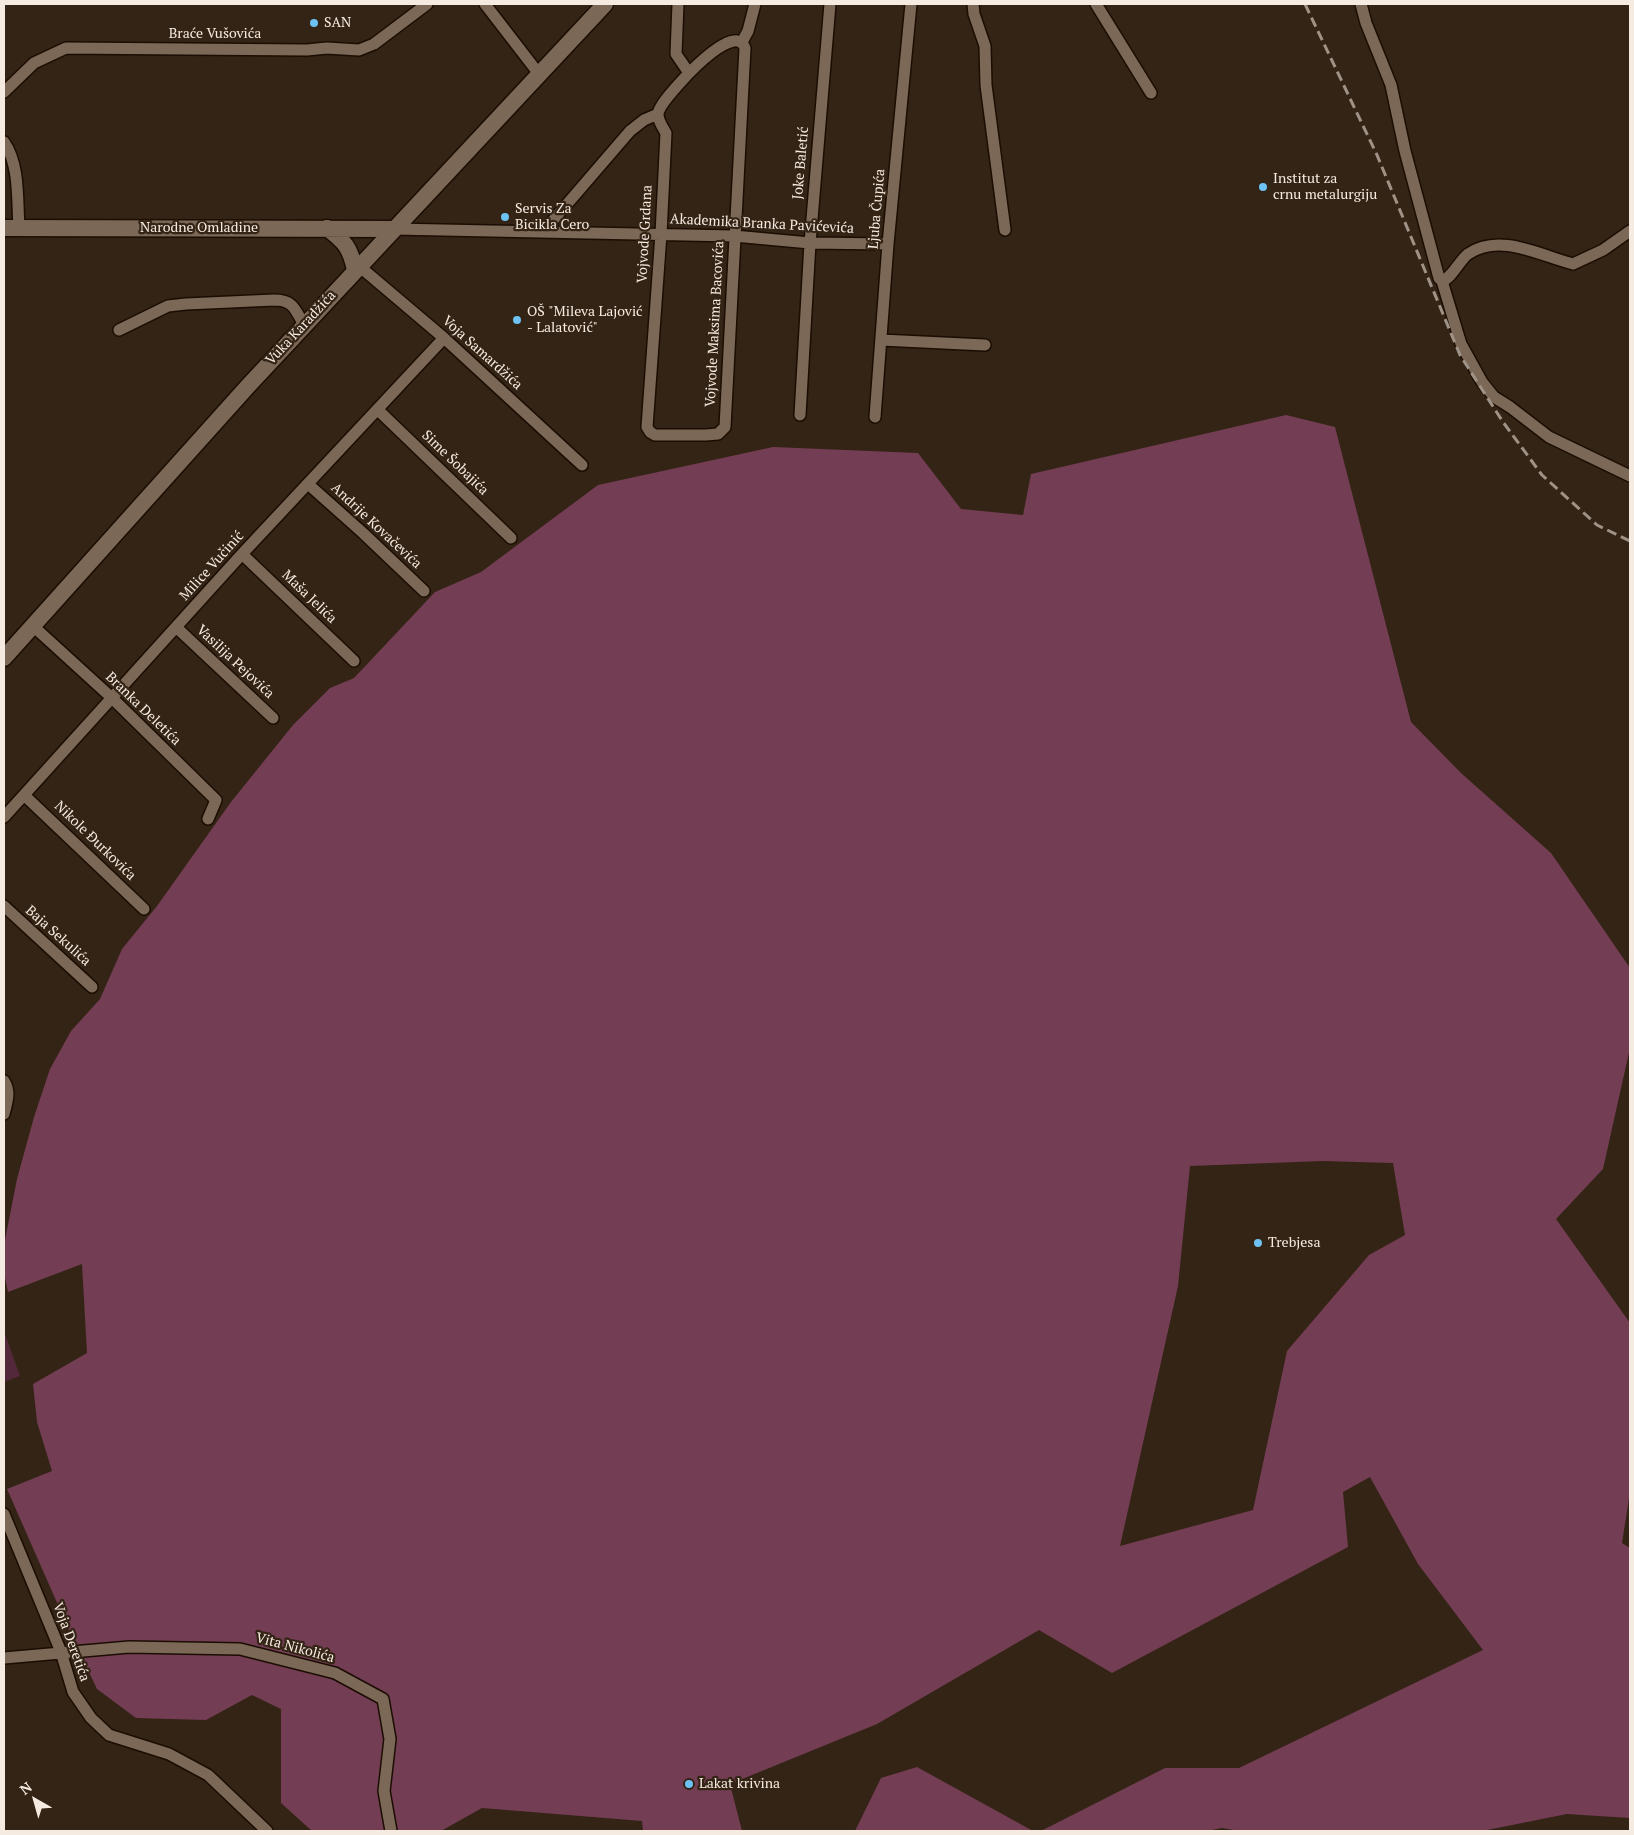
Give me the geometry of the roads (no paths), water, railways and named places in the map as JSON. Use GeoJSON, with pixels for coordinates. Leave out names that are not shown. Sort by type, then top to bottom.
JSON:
{"type":"FeatureCollection","features":[{"type":"Feature","properties":{"kind":"street","name":"Braće Vušovića"},"geometry":{"type":"LineString","coordinates":[[4,92],[34,63],[66,48],[307,50],[327,48],[359,50],[374,44],[427,4]]}},
{"type":"Feature","properties":{"kind":"street"},"geometry":{"type":"LineString","coordinates":[[485,4],[539,74]]}},
{"type":"Feature","properties":{"kind":"street","name":"Vuka Karadžića"},"geometry":{"type":"LineString","coordinates":[[4,658],[304,325],[604,4]]}},
{"type":"Feature","properties":{"kind":"street"},"geometry":{"type":"LineString","coordinates":[[678,4],[676,54],[689,73]]}},
{"type":"Feature","properties":{"kind":"street"},"geometry":{"type":"LineString","coordinates":[[543,232],[630,131],[644,120],[658,114],[662,106],[689,73],[706,56],[730,42],[742,43],[748,31],[755,4]]}},
{"type":"Feature","properties":{"kind":"street","name":"Joke Baletić"},"geometry":{"type":"LineString","coordinates":[[800,415],[810,243],[830,4]]}},
{"type":"Feature","properties":{"kind":"street","name":"Ljuba Čupića"},"geometry":{"type":"LineString","coordinates":[[875,417],[888,244],[912,4]]}},
{"type":"Feature","properties":{"kind":"street"},"geometry":{"type":"LineString","coordinates":[[973,4],[974,14],[985,46],[986,85],[1005,230]]}},
{"type":"Feature","properties":{"kind":"street"},"geometry":{"type":"LineString","coordinates":[[1096,4],[1151,93]]}},
{"type":"Feature","properties":{"kind":"street"},"geometry":{"type":"LineString","coordinates":[[1361,4],[1366,23],[1391,84],[1405,152],[1439,278],[1442,281],[1461,344],[1482,382],[1494,397],[1549,437],[1630,476]]}},
{"type":"Feature","properties":{"kind":"street","name":"Vojvode Maksima Bacovića"},"geometry":{"type":"LineString","coordinates":[[725,427],[745,48],[742,43]]}},
{"type":"Feature","properties":{"kind":"street","name":"Vojvode Grdana"},"geometry":{"type":"LineString","coordinates":[[658,114],[666,133],[661,234],[647,427],[656,435],[706,436],[718,434],[725,427]]}},
{"type":"Feature","properties":{"kind":"street"},"geometry":{"type":"LineString","coordinates":[[4,142],[8,147],[15,172],[11,227]]}},
{"type":"Feature","properties":{"kind":"street","name":"Narodne Omladine"},"geometry":{"type":"LineString","coordinates":[[11,227],[394,229]]}},
{"type":"Feature","properties":{"kind":"street"},"geometry":{"type":"LineString","coordinates":[[327,228],[347,245],[357,268]]}},
{"type":"Feature","properties":{"kind":"street","name":"Akademika Branka Pavićevića"},"geometry":{"type":"LineString","coordinates":[[394,229],[734,236],[810,243],[888,244]]}},
{"type":"Feature","properties":{"kind":"street"},"geometry":{"type":"LineString","coordinates":[[1442,281],[1448,278],[1457,264],[1467,254],[1482,246],[1504,245],[1573,264],[1603,250],[1630,231]]}},
{"type":"Feature","properties":{"kind":"street","name":"Voja Samardžića"},"geometry":{"type":"LineString","coordinates":[[357,268],[444,338],[582,465]]}},
{"type":"Feature","properties":{"kind":"street"},"geometry":{"type":"LineString","coordinates":[[120,330],[168,306],[274,300],[285,300],[290,303],[304,325]]}},
{"type":"Feature","properties":{"kind":"street","name":"Milice Vučinić"},"geometry":{"type":"LineString","coordinates":[[4,817],[242,554],[444,338]]}},
{"type":"Feature","properties":{"kind":"street"},"geometry":{"type":"LineString","coordinates":[[881,340],[985,345]]}},
{"type":"Feature","properties":{"kind":"street","name":"Sime Šobajića"},"geometry":{"type":"LineString","coordinates":[[378,410],[511,538]]}},
{"type":"Feature","properties":{"kind":"street","name":"Andrije Kovačevića"},"geometry":{"type":"LineString","coordinates":[[308,484],[424,591]]}},
{"type":"Feature","properties":{"kind":"street","name":"Maša Jelića"},"geometry":{"type":"LineString","coordinates":[[242,554],[354,661]]}},
{"type":"Feature","properties":{"kind":"street","name":"Branka Deletića"},"geometry":{"type":"LineString","coordinates":[[33,626],[112,698],[216,800],[208,819]]}},
{"type":"Feature","properties":{"kind":"street","name":"Vasilija Pejovića"},"geometry":{"type":"LineString","coordinates":[[177,628],[273,718]]}},
{"type":"Feature","properties":{"kind":"street","name":"Nikole Đurkovića"},"geometry":{"type":"LineString","coordinates":[[24,795],[144,909]]}},
{"type":"Feature","properties":{"kind":"street","name":"Baja Sekulića"},"geometry":{"type":"LineString","coordinates":[[4,906],[92,987]]}},
{"type":"Feature","properties":{"kind":"street"},"geometry":{"type":"LineString","coordinates":[[4,1081],[8,1086],[4,1114]]}},
{"type":"Feature","properties":{"kind":"street","name":"Voja Deretića"},"geometry":{"type":"LineString","coordinates":[[4,1514],[61,1652],[74,1692],[91,1718],[109,1736],[168,1754],[208,1775],[267,1831]]}},
{"type":"Feature","properties":{"kind":"street","name":"Vita Nikolića"},"geometry":{"type":"LineString","coordinates":[[61,1652],[129,1647],[240,1649],[335,1673],[343,1677],[383,1699],[390,1739],[384,1791],[391,1831]]}},
{"type":"Feature","properties":{"kind":"street"},"geometry":{"type":"LineString","coordinates":[[4,1658],[61,1652]]}},
{"type":"Feature","properties":{"kind":"railway"},"geometry":{"type":"LineString","coordinates":[[1305,4],[1377,155],[1460,355],[1503,422],[1542,475],[1597,525],[1630,541]]}},
{"type":"Feature","properties":{"kind":"place","name":"SAN"},"geometry":{"type":"Point","coordinates":[314,23]}},
{"type":"Feature","properties":{"kind":"place","name":"Institut za crnu metalurgiju"},"geometry":{"type":"Point","coordinates":[1263,187]}},
{"type":"Feature","properties":{"kind":"place","name":"Servis Za Bicikla Cero"},"geometry":{"type":"Point","coordinates":[505,217]}},
{"type":"Feature","properties":{"kind":"place","name":"OŠ \"Mileva Lajović - Lalatović\""},"geometry":{"type":"Point","coordinates":[517,320]}},
{"type":"Feature","properties":{"kind":"place","name":"Trebjesa"},"geometry":{"type":"Point","coordinates":[1258,1243]}},
{"type":"Feature","properties":{"kind":"place","name":"Lakat krivina"},"geometry":{"type":"Point","coordinates":[689,1784]}}]}
